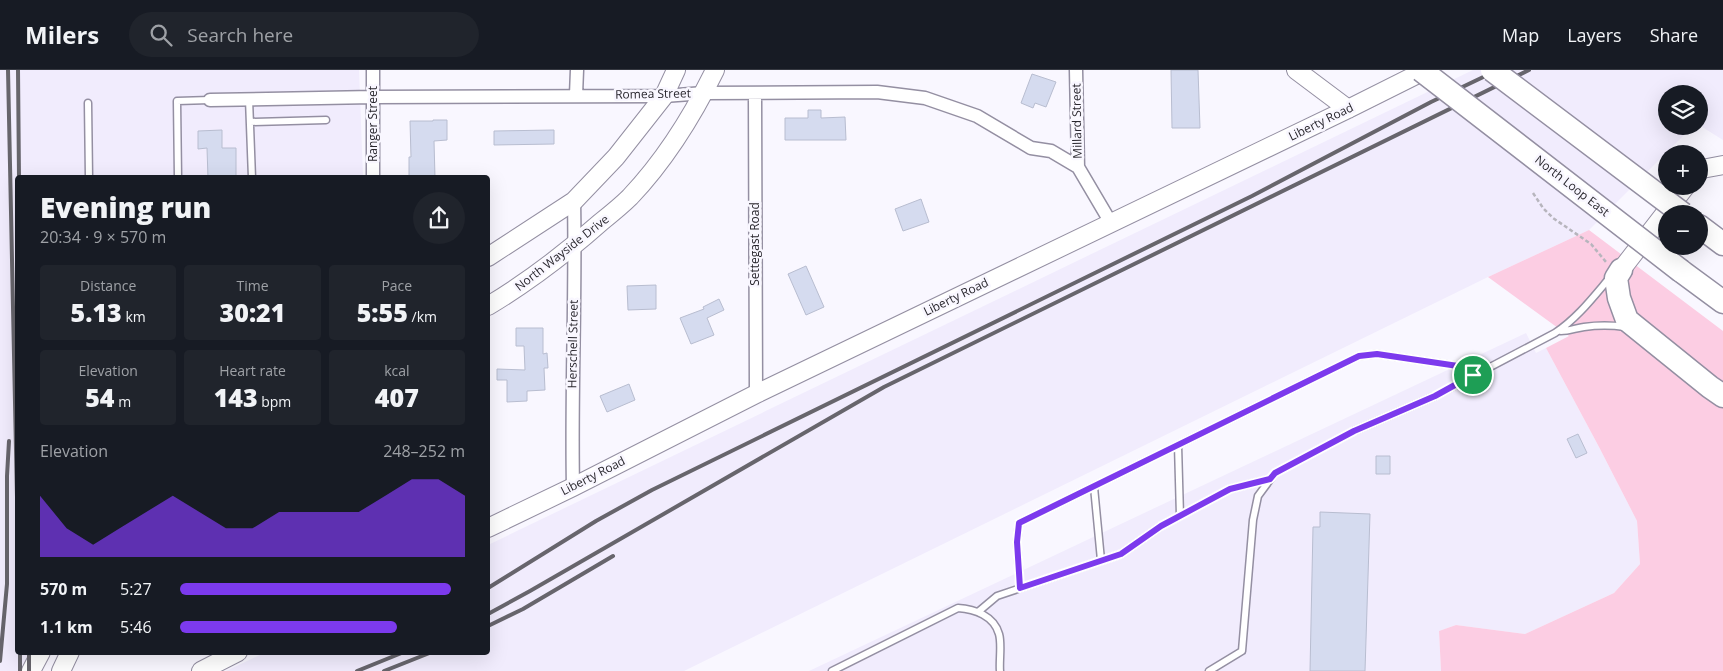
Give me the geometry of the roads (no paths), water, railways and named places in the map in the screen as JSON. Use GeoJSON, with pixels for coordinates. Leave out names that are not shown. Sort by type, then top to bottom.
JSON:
{"type":"FeatureCollection","features":[{"type":"Feature","properties":{"kind":"highway","name":"North Loop East"},"geometry":{"type":"LineString","coordinates":[[1421,70],[1723,302]]}},
{"type":"Feature","properties":{"kind":"highway"},"geometry":{"type":"LineString","coordinates":[[1492,70],[1671,205]]}},
{"type":"Feature","properties":{"kind":"highway"},"geometry":{"type":"LineString","coordinates":[[1619,274],[1619,298],[1627,320],[1710,388],[1723,396]]}},
{"type":"Feature","properties":{"kind":"main road"},"geometry":{"type":"LineString","coordinates":[[490,256],[574,201],[616,157],[664,96],[676,70]]}},
{"type":"Feature","properties":{"kind":"main road","name":"North Wayside Drive"},"geometry":{"type":"LineString","coordinates":[[490,305],[513,291],[575,246],[630,197],[662,158],[684,126],[704,93],[715,70]]}},
{"type":"Feature","properties":{"kind":"main road"},"geometry":{"type":"LineString","coordinates":[[1296,70],[1348,110]]}},
{"type":"Feature","properties":{"kind":"main road","name":"Liberty Road"},"geometry":{"type":"LineString","coordinates":[[490,527],[756,394],[1111,222],[1348,110],[1426,70]]}},
{"type":"Feature","properties":{"kind":"main road"},"geometry":{"type":"LineString","coordinates":[[1708,168],[1723,165]]}},
{"type":"Feature","properties":{"kind":"main road"},"geometry":{"type":"LineString","coordinates":[[1619,274],[1679,195]]}},
{"type":"Feature","properties":{"kind":"main road"},"geometry":{"type":"LineString","coordinates":[[31,671],[39,655]]}},
{"type":"Feature","properties":{"kind":"main road"},"geometry":{"type":"LineString","coordinates":[[61,671],[69,655]]}},
{"type":"Feature","properties":{"kind":"main road"},"geometry":{"type":"LineString","coordinates":[[201,671],[232,655]]}},
{"type":"Feature","properties":{"kind":"street","name":"Ranger Street"},"geometry":{"type":"LineString","coordinates":[[373,70],[373,175]]}},
{"type":"Feature","properties":{"kind":"street"},"geometry":{"type":"LineString","coordinates":[[576,95],[577,70]]}},
{"type":"Feature","properties":{"kind":"street","name":"Millard Street"},"geometry":{"type":"LineString","coordinates":[[1076,70],[1078,167],[1111,222]]}},
{"type":"Feature","properties":{"kind":"street","name":"Romea Street"},"geometry":{"type":"LineString","coordinates":[[210,100],[878,92],[925,98],[977,116],[1031,148],[1051,150],[1078,167]]}},
{"type":"Feature","properties":{"kind":"street","name":"Settegast Road"},"geometry":{"type":"LineString","coordinates":[[755,94],[756,394]]}},
{"type":"Feature","properties":{"kind":"street","name":"Herschell Street"},"geometry":{"type":"LineString","coordinates":[[573,486],[574,201]]}},
{"type":"Feature","properties":{"kind":"lane"},"geometry":{"type":"LineString","coordinates":[[249,99],[252,175]]}},
{"type":"Feature","properties":{"kind":"lane"},"geometry":{"type":"LineString","coordinates":[[178,175],[177,101],[210,100]]}},
{"type":"Feature","properties":{"kind":"lane"},"geometry":{"type":"LineString","coordinates":[[88,103],[89,175]]}},
{"type":"Feature","properties":{"kind":"lane"},"geometry":{"type":"LineString","coordinates":[[250,122],[326,120]]}},
{"type":"Feature","properties":{"kind":"lane"},"geometry":{"type":"LineString","coordinates":[[1209,671],[1242,652],[1253,520],[1258,496],[1275,473],[1354,431],[1435,396],[1559,330],[1585,307],[1607,281],[1619,274]]}},
{"type":"Feature","properties":{"kind":"lane"},"geometry":{"type":"LineString","coordinates":[[1559,330],[1570,331],[1606,324],[1637,328]]}},
{"type":"Feature","properties":{"kind":"lane"},"geometry":{"type":"LineString","coordinates":[[1020,588],[1017,542],[1019,523],[1359,356],[1377,354],[1458,366],[1473,375]]}},
{"type":"Feature","properties":{"kind":"lane"},"geometry":{"type":"LineString","coordinates":[[1178,445],[1180,516]]}},
{"type":"Feature","properties":{"kind":"lane"},"geometry":{"type":"LineString","coordinates":[[978,612],[997,596],[1121,554],[1161,526],[1230,489],[1270,479]]}},
{"type":"Feature","properties":{"kind":"lane"},"geometry":{"type":"LineString","coordinates":[[1094,487],[1101,560]]}},
{"type":"Feature","properties":{"kind":"lane"},"geometry":{"type":"LineString","coordinates":[[832,671],[958,608],[972,609],[990,619],[999,635],[1000,671]]}},
{"type":"Feature","properties":{"kind":"railway"},"geometry":{"type":"LineString","coordinates":[[8,70],[15,402]]}},
{"type":"Feature","properties":{"kind":"railway"},"geometry":{"type":"LineString","coordinates":[[18,70],[19,175]]}},
{"type":"Feature","properties":{"kind":"railway"},"geometry":{"type":"LineString","coordinates":[[490,587],[596,521],[652,490],[1252,196],[1431,102],[1498,70]]}},
{"type":"Feature","properties":{"kind":"railway"},"geometry":{"type":"LineString","coordinates":[[490,613],[884,387],[1529,70]]}},
{"type":"Feature","properties":{"kind":"railway"},"geometry":{"type":"LineString","coordinates":[[0,661],[7,584],[7,476],[9,441]]}},
{"type":"Feature","properties":{"kind":"railway"},"geometry":{"type":"LineString","coordinates":[[490,625],[523,609],[613,556]]}},
{"type":"Feature","properties":{"kind":"railway"},"geometry":{"type":"LineString","coordinates":[[20,655],[20,671]]}},
{"type":"Feature","properties":{"kind":"railway"},"geometry":{"type":"LineString","coordinates":[[29,655],[29,671]]}},
{"type":"Feature","properties":{"kind":"railway"},"geometry":{"type":"LineString","coordinates":[[357,671],[397,655]]}},
{"type":"Feature","properties":{"kind":"railway"},"geometry":{"type":"LineString","coordinates":[[384,671],[424,655]]}}]}
